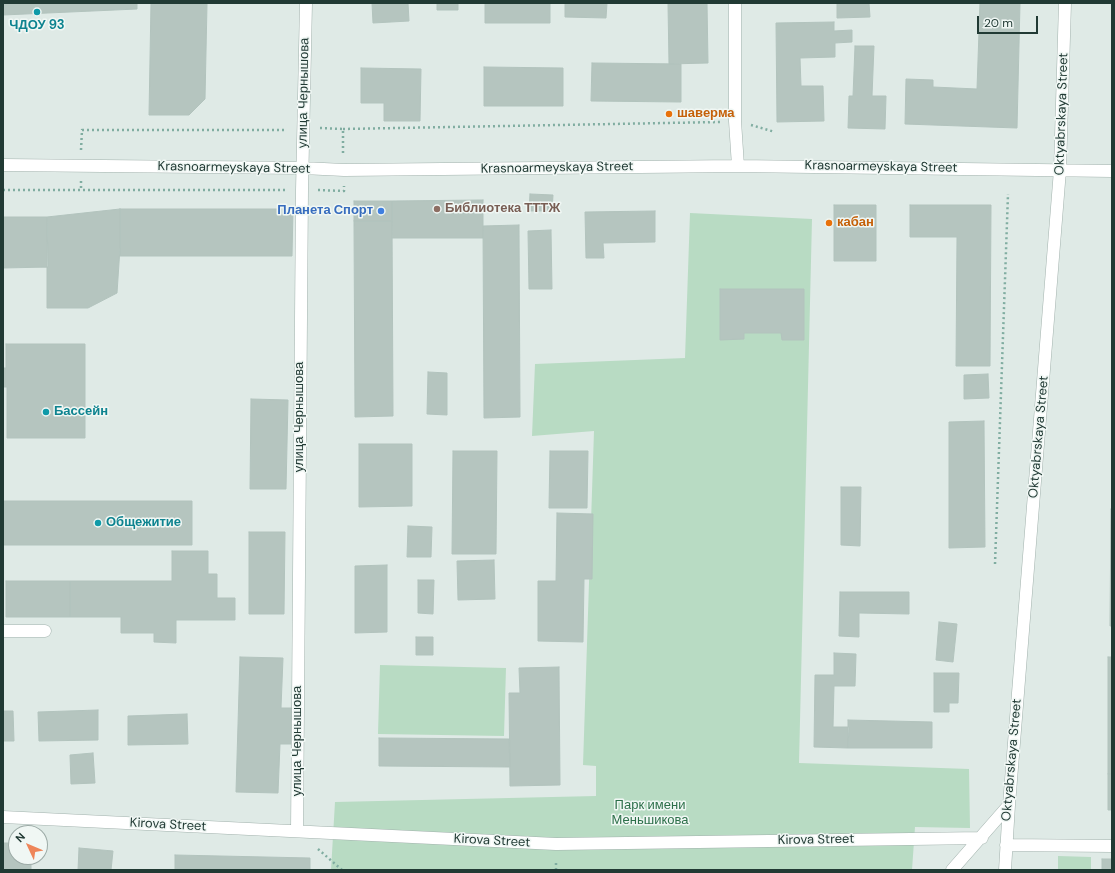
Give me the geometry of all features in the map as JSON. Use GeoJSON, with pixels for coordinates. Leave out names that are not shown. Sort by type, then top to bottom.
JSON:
{"type":"FeatureCollection","features":[{"type":"Feature","properties":{"kind":"street","name":"улица Чернышова"},"geometry":{"type":"LineString","coordinates":[[297,831],[302,190],[306,3]]}},
{"type":"Feature","properties":{"kind":"street"},"geometry":{"type":"LineString","coordinates":[[735,3],[735,121],[738,166]]}},
{"type":"Feature","properties":{"kind":"street","name":"Oktyabrskaya Street"},"geometry":{"type":"LineString","coordinates":[[1005,870],[1060,170],[1065,3]]}},
{"type":"Feature","properties":{"kind":"street","name":"Krasnoarmeyskaya Street"},"geometry":{"type":"LineString","coordinates":[[3,166],[303,168],[344,170],[738,166],[1112,171]]}},
{"type":"Feature","properties":{"kind":"street"},"geometry":{"type":"LineString","coordinates":[[3,631],[45,631]]}},
{"type":"Feature","properties":{"kind":"street"},"geometry":{"type":"LineString","coordinates":[[952,870],[982,838],[1009,805]]}},
{"type":"Feature","properties":{"kind":"street","name":"Kirova Street"},"geometry":{"type":"LineString","coordinates":[[3,817],[556,844],[982,838]]}},
{"type":"Feature","properties":{"kind":"street"},"geometry":{"type":"LineString","coordinates":[[1006,845],[1112,846]]}},
{"type":"Feature","properties":{"kind":"path"},"geometry":{"type":"LineString","coordinates":[[82,130],[287,130],[303,128],[343,129],[735,121],[776,132]]}},
{"type":"Feature","properties":{"kind":"path"},"geometry":{"type":"LineString","coordinates":[[3,190],[344,191],[343,129]]}},
{"type":"Feature","properties":{"kind":"path"},"geometry":{"type":"LineString","coordinates":[[995,564],[1008,194]]}},
{"type":"Feature","properties":{"kind":"green space","name":"Парк имени Меньшикова"},"geometry":{"type":"Polygon","coordinates":[[[690,213],[812,219],[799,763],[969,769],[970,828],[915,827],[912,870],[331,870],[335,802],[596,796],[596,766],[583,765],[594,431],[532,436],[535,364],[685,358],[690,213]]]}},
{"type":"Feature","properties":{"kind":"green space"},"geometry":{"type":"Polygon","coordinates":[[[380,665],[506,668],[504,736],[378,734],[380,665]]]}},
{"type":"Feature","properties":{"kind":"green space"},"geometry":{"type":"Polygon","coordinates":[[[1058,856],[1091,857],[1091,870],[1058,870],[1058,856]]]}},
{"type":"Feature","properties":{"kind":"building","name":"ЧДОУ 93"},"geometry":{"type":"Polygon","coordinates":[[[3,3],[137,3],[137,9],[3,15],[3,3]]]}},
{"type":"Feature","properties":{"kind":"building"},"geometry":{"type":"Polygon","coordinates":[[[151,3],[207,4],[205,99],[189,115],[149,115],[151,3]]]}},
{"type":"Feature","properties":{"kind":"building"},"geometry":{"type":"Polygon","coordinates":[[[372,3],[408,3],[409,21],[373,23],[372,3]]]}},
{"type":"Feature","properties":{"kind":"building"},"geometry":{"type":"Polygon","coordinates":[[[437,3],[458,3],[458,10],[437,10],[437,3]]]}},
{"type":"Feature","properties":{"kind":"building"},"geometry":{"type":"Polygon","coordinates":[[[485,3],[550,3],[550,23],[485,23],[485,3]]]}},
{"type":"Feature","properties":{"kind":"building"},"geometry":{"type":"Polygon","coordinates":[[[565,3],[607,3],[606,18],[565,17],[565,3]]]}},
{"type":"Feature","properties":{"kind":"building"},"geometry":{"type":"Polygon","coordinates":[[[668,3],[707,3],[708,63],[669,64],[668,3]]]}},
{"type":"Feature","properties":{"kind":"building"},"geometry":{"type":"Polygon","coordinates":[[[837,3],[869,3],[870,17],[837,18],[837,3]]]}},
{"type":"Feature","properties":{"kind":"building"},"geometry":{"type":"Polygon","coordinates":[[[980,3],[1020,3],[1017,128],[905,124],[906,79],[933,80],[933,87],[977,89],[980,3]]]}},
{"type":"Feature","properties":{"kind":"building"},"geometry":{"type":"Polygon","coordinates":[[[834,22],[834,31],[852,30],[852,42],[835,43],[835,57],[800,58],[801,86],[823,86],[824,121],[777,122],[776,23],[834,22]]]}},
{"type":"Feature","properties":{"kind":"building"},"geometry":{"type":"Polygon","coordinates":[[[855,46],[874,46],[872,96],[886,96],[885,129],[848,128],[849,96],[853,96],[855,46]]]}},
{"type":"Feature","properties":{"kind":"building"},"geometry":{"type":"Polygon","coordinates":[[[592,63],[681,64],[681,102],[591,101],[592,63]]]}},
{"type":"Feature","properties":{"kind":"building"},"geometry":{"type":"Polygon","coordinates":[[[484,67],[563,68],[563,106],[484,106],[484,67]]]}},
{"type":"Feature","properties":{"kind":"building"},"geometry":{"type":"Polygon","coordinates":[[[361,68],[421,69],[420,121],[384,121],[384,103],[361,103],[361,68]]]}},
{"type":"Feature","properties":{"kind":"building"},"geometry":{"type":"Polygon","coordinates":[[[530,194],[553,195],[552,211],[529,211],[530,194]]]}},
{"type":"Feature","properties":{"kind":"building"},"geometry":{"type":"Polygon","coordinates":[[[483,200],[483,238],[392,238],[392,201],[483,200]]]}},
{"type":"Feature","properties":{"kind":"building"},"geometry":{"type":"Polygon","coordinates":[[[354,201],[392,201],[392,221],[354,221],[354,201]]]}},
{"type":"Feature","properties":{"kind":"building"},"geometry":{"type":"Polygon","coordinates":[[[834,205],[876,205],[876,261],[834,261],[834,205]]]}},
{"type":"Feature","properties":{"kind":"building"},"geometry":{"type":"Polygon","coordinates":[[[910,205],[991,205],[990,366],[956,366],[957,237],[910,237],[910,205]]]}},
{"type":"Feature","properties":{"kind":"building"},"geometry":{"type":"Polygon","coordinates":[[[120,209],[293,209],[292,256],[120,256],[120,209]]]}},
{"type":"Feature","properties":{"kind":"building"},"geometry":{"type":"Polygon","coordinates":[[[120,209],[120,248],[117,293],[88,308],[47,308],[47,217],[120,209]]]}},
{"type":"Feature","properties":{"kind":"building"},"geometry":{"type":"Polygon","coordinates":[[[655,211],[655,242],[603,243],[604,258],[586,258],[585,212],[655,211]]]}},
{"type":"Feature","properties":{"kind":"building"},"geometry":{"type":"Polygon","coordinates":[[[3,217],[47,217],[48,267],[3,268],[3,217]]]}},
{"type":"Feature","properties":{"kind":"building"},"geometry":{"type":"Polygon","coordinates":[[[354,221],[392,221],[393,416],[355,417],[354,221]]]}},
{"type":"Feature","properties":{"kind":"building"},"geometry":{"type":"Polygon","coordinates":[[[519,225],[520,417],[484,418],[483,226],[519,225]]]}},
{"type":"Feature","properties":{"kind":"building"},"geometry":{"type":"Polygon","coordinates":[[[551,230],[552,289],[529,289],[528,231],[551,230]]]}},
{"type":"Feature","properties":{"kind":"building"},"geometry":{"type":"Polygon","coordinates":[[[720,289],[804,289],[804,340],[782,340],[781,333],[744,333],[744,339],[720,340],[720,289]]]}},
{"type":"Feature","properties":{"kind":"building","name":"Бассейн"},"geometry":{"type":"Polygon","coordinates":[[[6,344],[85,344],[85,438],[7,438],[7,387],[3,387],[3,368],[6,368],[6,344]]]}},
{"type":"Feature","properties":{"kind":"building"},"geometry":{"type":"Polygon","coordinates":[[[428,372],[447,373],[447,415],[427,414],[428,372]]]}},
{"type":"Feature","properties":{"kind":"building"},"geometry":{"type":"Polygon","coordinates":[[[988,374],[989,398],[964,399],[964,375],[988,374]]]}},
{"type":"Feature","properties":{"kind":"building"},"geometry":{"type":"Polygon","coordinates":[[[251,399],[288,400],[286,489],[250,489],[251,399]]]}},
{"type":"Feature","properties":{"kind":"building"},"geometry":{"type":"Polygon","coordinates":[[[984,421],[985,547],[949,548],[949,422],[984,421]]]}},
{"type":"Feature","properties":{"kind":"building"},"geometry":{"type":"Polygon","coordinates":[[[359,444],[412,444],[412,506],[359,507],[359,444]]]}},
{"type":"Feature","properties":{"kind":"building"},"geometry":{"type":"Polygon","coordinates":[[[453,451],[497,451],[496,554],[452,554],[453,451]]]}},
{"type":"Feature","properties":{"kind":"building"},"geometry":{"type":"Polygon","coordinates":[[[550,451],[588,451],[587,508],[549,508],[550,451]]]}},
{"type":"Feature","properties":{"kind":"building"},"geometry":{"type":"Polygon","coordinates":[[[841,487],[861,487],[860,546],[841,545],[841,487]]]}},
{"type":"Feature","properties":{"kind":"building","name":"Общежитие"},"geometry":{"type":"Polygon","coordinates":[[[3,501],[192,501],[192,545],[3,545],[3,501]]]}},
{"type":"Feature","properties":{"kind":"building"},"geometry":{"type":"Polygon","coordinates":[[[1111,509],[1112,626],[1110,626],[1111,509]]]}},
{"type":"Feature","properties":{"kind":"building"},"geometry":{"type":"Polygon","coordinates":[[[557,513],[593,514],[592,579],[584,579],[583,642],[538,641],[538,581],[556,581],[557,513]]]}},
{"type":"Feature","properties":{"kind":"building"},"geometry":{"type":"Polygon","coordinates":[[[408,526],[432,527],[431,557],[407,557],[408,526]]]}},
{"type":"Feature","properties":{"kind":"building"},"geometry":{"type":"Polygon","coordinates":[[[249,532],[285,532],[284,614],[249,614],[249,532]]]}},
{"type":"Feature","properties":{"kind":"building"},"geometry":{"type":"Polygon","coordinates":[[[172,551],[208,551],[208,574],[217,574],[217,598],[235,598],[235,620],[176,620],[176,643],[154,642],[154,633],[121,633],[121,617],[70,617],[70,581],[172,581],[172,551]]]}},
{"type":"Feature","properties":{"kind":"building"},"geometry":{"type":"Polygon","coordinates":[[[494,560],[495,599],[458,600],[457,561],[494,560]]]}},
{"type":"Feature","properties":{"kind":"building"},"geometry":{"type":"Polygon","coordinates":[[[387,565],[387,632],[355,633],[355,566],[387,565]]]}},
{"type":"Feature","properties":{"kind":"building"},"geometry":{"type":"Polygon","coordinates":[[[418,580],[434,580],[433,614],[418,613],[418,580]]]}},
{"type":"Feature","properties":{"kind":"building"},"geometry":{"type":"Polygon","coordinates":[[[6,581],[70,581],[70,617],[6,617],[6,581]]]}},
{"type":"Feature","properties":{"kind":"building"},"geometry":{"type":"Polygon","coordinates":[[[840,592],[909,592],[909,614],[859,613],[859,637],[839,636],[840,592]]]}},
{"type":"Feature","properties":{"kind":"building"},"geometry":{"type":"Polygon","coordinates":[[[939,622],[957,624],[953,662],[936,660],[939,622]]]}},
{"type":"Feature","properties":{"kind":"building"},"geometry":{"type":"Polygon","coordinates":[[[416,637],[433,637],[433,655],[416,655],[416,637]]]}},
{"type":"Feature","properties":{"kind":"building"},"geometry":{"type":"Polygon","coordinates":[[[834,653],[856,654],[855,686],[834,686],[833,727],[849,727],[848,748],[814,747],[815,675],[834,675],[834,653]]]}},
{"type":"Feature","properties":{"kind":"building"},"geometry":{"type":"Polygon","coordinates":[[[240,657],[283,658],[281,708],[295,708],[294,744],[280,744],[278,793],[236,792],[240,657]]]}},
{"type":"Feature","properties":{"kind":"building"},"geometry":{"type":"Polygon","coordinates":[[[1108,657],[1112,657],[1112,774],[1108,774],[1108,657]]]}},
{"type":"Feature","properties":{"kind":"building"},"geometry":{"type":"Polygon","coordinates":[[[559,667],[560,785],[510,786],[509,693],[520,693],[519,668],[559,667]]]}},
{"type":"Feature","properties":{"kind":"building"},"geometry":{"type":"Polygon","coordinates":[[[934,673],[959,673],[958,703],[949,703],[949,712],[934,712],[934,673]]]}},
{"type":"Feature","properties":{"kind":"building"},"geometry":{"type":"Polygon","coordinates":[[[98,710],[98,740],[39,741],[38,712],[98,710]]]}},
{"type":"Feature","properties":{"kind":"building"},"geometry":{"type":"Polygon","coordinates":[[[3,711],[13,711],[14,741],[3,741],[3,711]]]}},
{"type":"Feature","properties":{"kind":"building"},"geometry":{"type":"Polygon","coordinates":[[[187,714],[188,744],[128,745],[128,716],[187,714]]]}},
{"type":"Feature","properties":{"kind":"building"},"geometry":{"type":"Polygon","coordinates":[[[848,720],[932,722],[932,748],[848,748],[848,720]]]}},
{"type":"Feature","properties":{"kind":"building"},"geometry":{"type":"Polygon","coordinates":[[[379,738],[509,739],[510,767],[379,766],[379,738]]]}},
{"type":"Feature","properties":{"kind":"building"},"geometry":{"type":"Polygon","coordinates":[[[93,753],[95,783],[71,784],[70,755],[93,753]]]}},
{"type":"Feature","properties":{"kind":"building"},"geometry":{"type":"Polygon","coordinates":[[[1108,774],[1112,774],[1112,810],[1108,810],[1108,774]]]}},
{"type":"Feature","properties":{"kind":"building"},"geometry":{"type":"Polygon","coordinates":[[[3,843],[8,843],[8,865],[31,865],[31,870],[3,870],[3,843]]]}},
{"type":"Feature","properties":{"kind":"building"},"geometry":{"type":"Polygon","coordinates":[[[79,848],[113,851],[111,870],[78,870],[79,848]]]}},
{"type":"Feature","properties":{"kind":"building"},"geometry":{"type":"Polygon","coordinates":[[[175,855],[310,858],[310,870],[175,870],[175,855]]]}},
{"type":"Feature","properties":{"kind":"building"},"geometry":{"type":"Polygon","coordinates":[[[1102,859],[1112,859],[1112,870],[1102,870],[1102,859]]]}},
{"type":"Feature","properties":{"kind":"place","name":"ЧДОУ 93"},"geometry":{"type":"Point","coordinates":[37,12]}},
{"type":"Feature","properties":{"kind":"place","name":"шаверма"},"geometry":{"type":"Point","coordinates":[669,114]}},
{"type":"Feature","properties":{"kind":"place","name":"Библиотека ТТТЖ"},"geometry":{"type":"Point","coordinates":[437,209]}},
{"type":"Feature","properties":{"kind":"place","name":"Планета Спорт"},"geometry":{"type":"Point","coordinates":[381,211]}},
{"type":"Feature","properties":{"kind":"place","name":"кабан"},"geometry":{"type":"Point","coordinates":[829,223]}},
{"type":"Feature","properties":{"kind":"place","name":"Бассейн"},"geometry":{"type":"Point","coordinates":[46,412]}},
{"type":"Feature","properties":{"kind":"place","name":"Общежитие"},"geometry":{"type":"Point","coordinates":[98,523]}}]}
